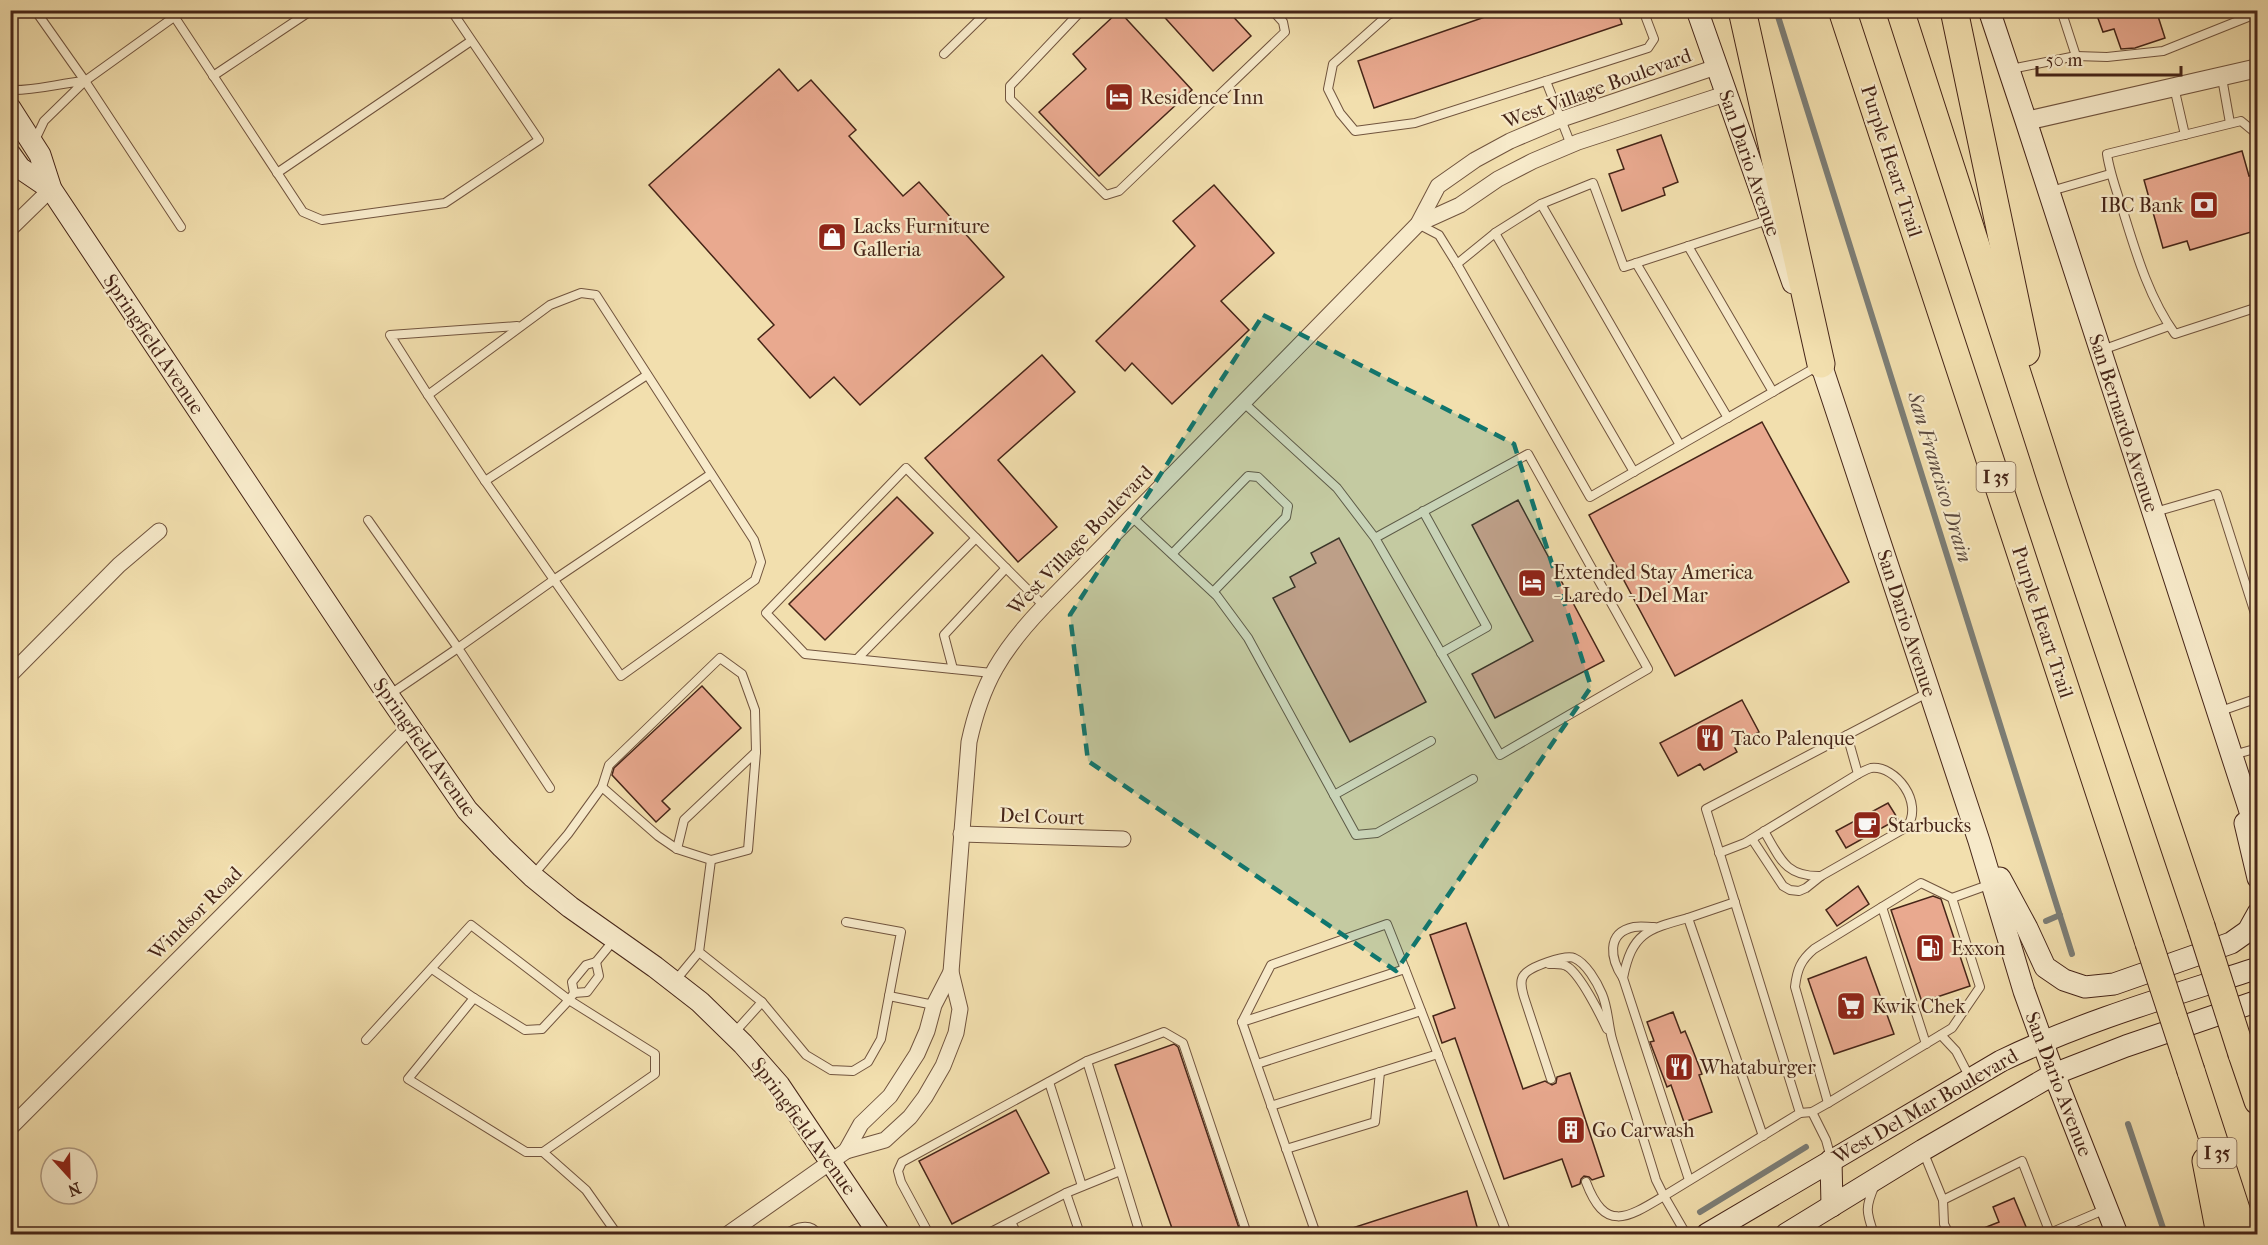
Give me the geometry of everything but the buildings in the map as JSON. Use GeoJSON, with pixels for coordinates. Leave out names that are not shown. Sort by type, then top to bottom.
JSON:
{"type":"FeatureCollection","features":[{"type":"Feature","properties":{"kind":"highway"},"geometry":{"type":"LineString","coordinates":[[1742,10],[1821,364]]}},
{"type":"Feature","properties":{"kind":"highway","name":"Purple Heart Trail"},"geometry":{"type":"LineString","coordinates":[[1842,10],[2244,1234]]}},
{"type":"Feature","properties":{"kind":"highway","name":"I 35"},"geometry":{"type":"LineString","coordinates":[[1900,10],[2055,491],[2258,1101]]}},
{"type":"Feature","properties":{"kind":"highway"},"geometry":{"type":"LineString","coordinates":[[1954,10],[2055,491]]}},
{"type":"Feature","properties":{"kind":"highway"},"geometry":{"type":"LineString","coordinates":[[2191,1071],[2220,1234]]}},
{"type":"Feature","properties":{"kind":"main road","name":"San Dario Avenue"},"geometry":{"type":"LineString","coordinates":[[1698,10],[1725,94],[1821,364],[1930,692],[1979,841],[2024,991],[2117,1234]]}},
{"type":"Feature","properties":{"kind":"main road","name":"San Bernardo Avenue"},"geometry":{"type":"LineString","coordinates":[[1989,10],[2258,836]]}},
{"type":"Feature","properties":{"kind":"main road","name":"Springfield Avenue"},"geometry":{"type":"LineString","coordinates":[[10,108],[40,155],[51,189],[387,695],[467,810],[532,876],[570,907],[675,982],[733,1034],[839,1156],[879,1234]]}},
{"type":"Feature","properties":{"kind":"main road","name":"Springfield Avenue"},"geometry":{"type":"LineString","coordinates":[[10,154],[20,168],[51,189]]}},
{"type":"Feature","properties":{"kind":"main road"},"geometry":{"type":"LineString","coordinates":[[2231,755],[2258,878]]}},
{"type":"Feature","properties":{"kind":"main road"},"geometry":{"type":"LineString","coordinates":[[1979,841],[2027,928],[2045,968],[2064,980],[2085,987],[2114,984],[2231,943],[2248,930],[2258,913]]}},
{"type":"Feature","properties":{"kind":"main road","name":"West Del Mar Boulevard"},"geometry":{"type":"LineString","coordinates":[[1707,1234],[1970,1079],[2042,1041],[2085,1024],[2258,968]]}},
{"type":"Feature","properties":{"kind":"main road","name":"West Del Mar Boulevard"},"geometry":{"type":"LineString","coordinates":[[1786,1234],[1879,1176],[2054,1074],[2126,1046],[2258,1001]]}},
{"type":"Feature","properties":{"kind":"main road"},"geometry":{"type":"LineString","coordinates":[[1831,1160],[1832,1206]]}},
{"type":"Feature","properties":{"kind":"street","name":"West Village Boulevard"},"geometry":{"type":"LineString","coordinates":[[728,1234],[839,1156],[885,1140],[910,1117],[937,1076],[956,1034],[960,1009],[951,972],[969,742],[976,709],[1006,649],[1044,606],[1418,224],[1438,186],[1475,160],[1510,141],[1562,119],[1716,67]]}},
{"type":"Feature","properties":{"kind":"street"},"geometry":{"type":"LineString","coordinates":[[2026,121],[2258,68]]}},
{"type":"Feature","properties":{"kind":"street","name":"West Village Boulevard"},"geometry":{"type":"LineString","coordinates":[[1418,224],[1460,205],[1498,179],[1533,161],[1725,94]]}},
{"type":"Feature","properties":{"kind":"street"},"geometry":{"type":"LineString","coordinates":[[10,229],[51,189]]}},
{"type":"Feature","properties":{"kind":"street"},"geometry":{"type":"LineString","coordinates":[[10,675],[119,565],[159,531]]}},
{"type":"Feature","properties":{"kind":"street","name":"Windsor Road"},"geometry":{"type":"LineString","coordinates":[[10,1128],[410,727]]}},
{"type":"Feature","properties":{"kind":"street","name":"Del Court"},"geometry":{"type":"LineString","coordinates":[[961,834],[1123,839]]}},
{"type":"Feature","properties":{"kind":"street","name":"West Village Boulevard"},"geometry":{"type":"LineString","coordinates":[[839,1156],[861,1124],[890,1096],[901,1081],[917,1054],[927,1031],[934,1005],[951,972]]}},
{"type":"Feature","properties":{"kind":"lane"},"geometry":{"type":"LineString","coordinates":[[35,10],[85,81],[181,227]]}},
{"type":"Feature","properties":{"kind":"lane"},"geometry":{"type":"LineString","coordinates":[[213,76],[312,10]]}},
{"type":"Feature","properties":{"kind":"lane"},"geometry":{"type":"LineString","coordinates":[[33,144],[44,121],[85,81],[172,14],[303,212],[322,220],[445,203],[539,140],[451,10]]}},
{"type":"Feature","properties":{"kind":"lane"},"geometry":{"type":"LineString","coordinates":[[944,54],[989,10]]}},
{"type":"Feature","properties":{"kind":"lane"},"geometry":{"type":"LineString","coordinates":[[1082,10],[1010,86],[1010,99],[1106,195],[1119,190],[1285,32],[1283,22],[1272,10]]}},
{"type":"Feature","properties":{"kind":"lane"},"geometry":{"type":"LineString","coordinates":[[1398,10],[1388,15],[1333,64],[1328,89],[1340,112],[1355,131],[1415,123],[1648,48],[1654,39],[1644,10]]}},
{"type":"Feature","properties":{"kind":"lane"},"geometry":{"type":"LineString","coordinates":[[2061,10],[2076,56]]}},
{"type":"Feature","properties":{"kind":"lane"},"geometry":{"type":"LineString","coordinates":[[2009,70],[2076,56],[2107,57],[2163,51],[2258,14]]}},
{"type":"Feature","properties":{"kind":"lane"},"geometry":{"type":"LineString","coordinates":[[277,173],[471,41]]}},
{"type":"Feature","properties":{"kind":"lane"},"geometry":{"type":"LineString","coordinates":[[2221,76],[2230,123]]}},
{"type":"Feature","properties":{"kind":"lane"},"geometry":{"type":"LineString","coordinates":[[10,90],[24,91],[59,83],[85,81]]}},
{"type":"Feature","properties":{"kind":"lane"},"geometry":{"type":"LineString","coordinates":[[1545,81],[1571,146]]}},
{"type":"Feature","properties":{"kind":"lane"},"geometry":{"type":"LineString","coordinates":[[2174,87],[2185,135]]}},
{"type":"Feature","properties":{"kind":"lane"},"geometry":{"type":"LineString","coordinates":[[2258,135],[2241,121],[2107,154],[2110,174],[2139,262],[2175,334],[2258,307]]}},
{"type":"Feature","properties":{"kind":"lane"},"geometry":{"type":"LineString","coordinates":[[2049,192],[2110,174]]}},
{"type":"Feature","properties":{"kind":"lane"},"geometry":{"type":"LineString","coordinates":[[1458,264],[1495,233],[1540,204],[1593,183],[1624,267],[1770,219]]}},
{"type":"Feature","properties":{"kind":"lane"},"geometry":{"type":"LineString","coordinates":[[1540,204],[1680,445]]}},
{"type":"Feature","properties":{"kind":"lane"},"geometry":{"type":"LineString","coordinates":[[1418,224],[1439,235],[1458,264],[1590,497],[1821,364]]}},
{"type":"Feature","properties":{"kind":"lane"},"geometry":{"type":"LineString","coordinates":[[1495,233],[1634,472]]}},
{"type":"Feature","properties":{"kind":"lane"},"geometry":{"type":"LineString","coordinates":[[1688,246],[1773,392]]}},
{"type":"Feature","properties":{"kind":"lane"},"geometry":{"type":"LineString","coordinates":[[1636,263],[1728,418]]}},
{"type":"Feature","properties":{"kind":"lane"},"geometry":{"type":"LineString","coordinates":[[428,395],[550,304],[581,293],[596,295],[754,540],[761,562],[755,580],[621,676],[485,481],[428,395],[390,336],[518,326]]}},
{"type":"Feature","properties":{"kind":"lane"},"geometry":{"type":"LineString","coordinates":[[2101,351],[2169,326]]}},
{"type":"Feature","properties":{"kind":"lane"},"geometry":{"type":"LineString","coordinates":[[485,481],[647,375]]}},
{"type":"Feature","properties":{"kind":"lane"},"geometry":{"type":"LineString","coordinates":[[1244,403],[1337,488],[1375,537],[1500,755],[1648,669],[1528,454],[1375,537]]}},
{"type":"Feature","properties":{"kind":"lane"},"geometry":{"type":"LineString","coordinates":[[992,673],[805,654],[766,614],[906,468],[1044,606]]}},
{"type":"Feature","properties":{"kind":"lane"},"geometry":{"type":"LineString","coordinates":[[387,695],[711,474]]}},
{"type":"Feature","properties":{"kind":"lane"},"geometry":{"type":"LineString","coordinates":[[1172,554],[1248,476],[1258,477],[1287,506],[1286,517],[1213,592]]}},
{"type":"Feature","properties":{"kind":"lane"},"geometry":{"type":"LineString","coordinates":[[2153,513],[2217,494],[2258,622]]}},
{"type":"Feature","properties":{"kind":"lane"},"geometry":{"type":"LineString","coordinates":[[1423,511],[1487,627],[1441,653]]}},
{"type":"Feature","properties":{"kind":"lane"},"geometry":{"type":"LineString","coordinates":[[1132,517],[1213,592],[1248,638],[1356,835],[1377,833],[1473,779]]}},
{"type":"Feature","properties":{"kind":"lane"},"geometry":{"type":"LineString","coordinates":[[368,520],[458,648],[550,788]]}},
{"type":"Feature","properties":{"kind":"lane"},"geometry":{"type":"LineString","coordinates":[[856,659],[976,538]]}},
{"type":"Feature","properties":{"kind":"lane"},"geometry":{"type":"LineString","coordinates":[[953,669],[944,635],[1006,568]]}},
{"type":"Feature","properties":{"kind":"lane"},"geometry":{"type":"LineString","coordinates":[[532,876],[603,788],[609,765],[720,658],[742,674],[755,710],[756,752],[748,850],[711,860],[677,849],[658,836],[603,788]]}},
{"type":"Feature","properties":{"kind":"lane"},"geometry":{"type":"LineString","coordinates":[[1800,1113],[1706,809],[1930,692]]}},
{"type":"Feature","properties":{"kind":"lane"},"geometry":{"type":"LineString","coordinates":[[2217,713],[2258,698]]}},
{"type":"Feature","properties":{"kind":"lane"},"geometry":{"type":"LineString","coordinates":[[1847,735],[1858,774]]}},
{"type":"Feature","properties":{"kind":"lane"},"geometry":{"type":"LineString","coordinates":[[1335,795],[1431,741]]}},
{"type":"Feature","properties":{"kind":"lane"},"geometry":{"type":"LineString","coordinates":[[2231,755],[2258,748]]}},
{"type":"Feature","properties":{"kind":"lane"},"geometry":{"type":"LineString","coordinates":[[677,849],[684,820],[756,752]]}},
{"type":"Feature","properties":{"kind":"lane"},"geometry":{"type":"LineString","coordinates":[[1719,853],[1752,839],[1858,774],[1873,768],[1885,771],[1898,780],[1912,801],[1914,812],[1907,827],[1799,891],[1783,886],[1774,876],[1752,839]]}},
{"type":"Feature","properties":{"kind":"lane"},"geometry":{"type":"LineString","coordinates":[[1764,831],[1785,866],[1795,873],[1821,876]]}},
{"type":"Feature","properties":{"kind":"lane"},"geometry":{"type":"LineString","coordinates":[[675,982],[699,952],[711,860]]}},
{"type":"Feature","properties":{"kind":"lane"},"geometry":{"type":"LineString","coordinates":[[1828,1103],[1794,987],[1796,971],[1803,959],[1814,949],[1921,883],[1953,898],[1992,883]]}},
{"type":"Feature","properties":{"kind":"lane"},"geometry":{"type":"LineString","coordinates":[[1586,1182],[1593,1202],[1601,1211],[1613,1216],[1627,1215],[1664,1196],[1800,1113],[1812,1112],[1828,1103],[1952,1028],[1980,987],[1953,898]]}},
{"type":"Feature","properties":{"kind":"lane"},"geometry":{"type":"LineString","coordinates":[[1689,1180],[1612,950],[1615,940],[1625,931],[1635,927],[1654,927],[1735,902]]}},
{"type":"Feature","properties":{"kind":"lane"},"geometry":{"type":"LineString","coordinates":[[1882,907],[1926,1044]]}},
{"type":"Feature","properties":{"kind":"lane"},"geometry":{"type":"LineString","coordinates":[[1688,918],[1763,1136]]}},
{"type":"Feature","properties":{"kind":"lane"},"geometry":{"type":"LineString","coordinates":[[699,952],[762,1002],[806,1055],[831,1070],[853,1071],[867,1062],[881,1039],[901,932],[846,922]]}},
{"type":"Feature","properties":{"kind":"lane"},"geometry":{"type":"LineString","coordinates":[[1316,1234],[1242,1022],[1270,965],[1387,924],[1508,1234]]}},
{"type":"Feature","properties":{"kind":"lane"},"geometry":{"type":"LineString","coordinates":[[366,1041],[471,925],[655,1054],[655,1074],[543,1152],[526,1152],[408,1079],[474,998]]}},
{"type":"Feature","properties":{"kind":"lane"},"geometry":{"type":"LineString","coordinates":[[1623,978],[1629,951],[1637,940],[1654,927]]}},
{"type":"Feature","properties":{"kind":"lane"},"geometry":{"type":"LineString","coordinates":[[572,997],[572,982],[586,965],[596,962],[615,939]]}},
{"type":"Feature","properties":{"kind":"lane"},"geometry":{"type":"LineString","coordinates":[[1551,1079],[1521,986],[1522,976],[1543,964],[1572,956],[1581,962],[1603,995],[1611,1036],[1656,1180],[1686,1234]]}},
{"type":"Feature","properties":{"kind":"lane"},"geometry":{"type":"LineString","coordinates":[[432,969],[525,1030],[542,1029],[572,997],[587,992],[599,976],[596,962]]}},
{"type":"Feature","properties":{"kind":"lane"},"geometry":{"type":"LineString","coordinates":[[1543,964],[1559,964],[1569,967],[1595,1005],[1611,1036]]}},
{"type":"Feature","properties":{"kind":"lane"},"geometry":{"type":"LineString","coordinates":[[1242,1022],[1405,969]]}},
{"type":"Feature","properties":{"kind":"lane"},"geometry":{"type":"LineString","coordinates":[[889,996],[934,1005]]}},
{"type":"Feature","properties":{"kind":"lane"},"geometry":{"type":"LineString","coordinates":[[733,1034],[762,1002]]}},
{"type":"Feature","properties":{"kind":"lane"},"geometry":{"type":"LineString","coordinates":[[1257,1064],[1421,1011]]}},
{"type":"Feature","properties":{"kind":"lane"},"geometry":{"type":"LineString","coordinates":[[929,1234],[901,1182],[898,1171],[902,1162],[1087,1061],[1164,1032],[1183,1043],[1247,1234]]}},
{"type":"Feature","properties":{"kind":"lane"},"geometry":{"type":"LineString","coordinates":[[1941,1035],[1956,1052],[1970,1079]]}},
{"type":"Feature","properties":{"kind":"lane"},"geometry":{"type":"LineString","coordinates":[[1271,1106],[1438,1054]]}},
{"type":"Feature","properties":{"kind":"lane"},"geometry":{"type":"LineString","coordinates":[[1087,1061],[1140,1234]]}},
{"type":"Feature","properties":{"kind":"lane"},"geometry":{"type":"LineString","coordinates":[[1286,1149],[1375,1122],[1380,1072]]}},
{"type":"Feature","properties":{"kind":"lane"},"geometry":{"type":"LineString","coordinates":[[1049,1082],[1083,1186]]}},
{"type":"Feature","properties":{"kind":"lane"},"geometry":{"type":"LineString","coordinates":[[1812,1112],[1826,1140],[1831,1160]]}},
{"type":"Feature","properties":{"kind":"lane"},"geometry":{"type":"LineString","coordinates":[[1923,1150],[1943,1200],[1944,1224],[1949,1234]]}},
{"type":"Feature","properties":{"kind":"lane"},"geometry":{"type":"LineString","coordinates":[[543,1152],[586,1190],[617,1234]]}},
{"type":"Feature","properties":{"kind":"lane"},"geometry":{"type":"LineString","coordinates":[[1943,1200],[2022,1161],[2049,1234],[2107,1209]]}},
{"type":"Feature","properties":{"kind":"lane"},"geometry":{"type":"LineString","coordinates":[[987,1234],[1066,1193],[1120,1171]]}},
{"type":"Feature","properties":{"kind":"lane"},"geometry":{"type":"LineString","coordinates":[[1874,1234],[1867,1215],[1868,1202],[1879,1176]]}},
{"type":"Feature","properties":{"kind":"lane"},"geometry":{"type":"LineString","coordinates":[[1066,1193],[1080,1234]]}},
{"type":"Feature","properties":{"kind":"lane"},"geometry":{"type":"LineString","coordinates":[[1011,1222],[1017,1234]]}},
{"type":"Feature","properties":{"kind":"lane"},"geometry":{"type":"LineString","coordinates":[[786,1234],[806,1226],[818,1234]]}},
{"type":"Feature","properties":{"kind":"highlighted area"},"geometry":{"type":"Polygon","coordinates":[[[1263,315],[1514,444],[1591,687],[1396,971],[1088,761],[1070,615],[1263,315]]]}},
{"type":"Feature","properties":{"kind":"waterway","name":"San Francisco Drain"},"geometry":{"type":"LineString","coordinates":[[1776,10],[2072,954]]}},
{"type":"Feature","properties":{"kind":"waterway"},"geometry":{"type":"LineString","coordinates":[[2046,921],[2060,915]]}},
{"type":"Feature","properties":{"kind":"waterway","name":"San Francisco Drain"},"geometry":{"type":"LineString","coordinates":[[2128,1124],[2165,1234]]}},
{"type":"Feature","properties":{"kind":"waterway"},"geometry":{"type":"LineString","coordinates":[[1700,1212],[1806,1147]]}},
{"type":"Feature","properties":{"kind":"place","name":"Residence Inn"},"geometry":{"type":"Point","coordinates":[1119,97]}},
{"type":"Feature","properties":{"kind":"place","name":"IBC Bank"},"geometry":{"type":"Point","coordinates":[2204,205]}},
{"type":"Feature","properties":{"kind":"place","name":"Lacks Furniture Galleria"},"geometry":{"type":"Point","coordinates":[832,237]}},
{"type":"Feature","properties":{"kind":"place","name":"Extended Stay America - Laredo - Del Mar"},"geometry":{"type":"Point","coordinates":[1532,583]}},
{"type":"Feature","properties":{"kind":"place","name":"Taco Palenque"},"geometry":{"type":"Point","coordinates":[1710,738]}},
{"type":"Feature","properties":{"kind":"place","name":"Starbucks"},"geometry":{"type":"Point","coordinates":[1867,825]}},
{"type":"Feature","properties":{"kind":"place","name":"Exxon"},"geometry":{"type":"Point","coordinates":[1930,948]}},
{"type":"Feature","properties":{"kind":"place","name":"Kwik Chek"},"geometry":{"type":"Point","coordinates":[1851,1006]}},
{"type":"Feature","properties":{"kind":"place","name":"Whataburger"},"geometry":{"type":"Point","coordinates":[1679,1067]}},
{"type":"Feature","properties":{"kind":"place","name":"Go Carwash"},"geometry":{"type":"Point","coordinates":[1571,1130]}}]}
